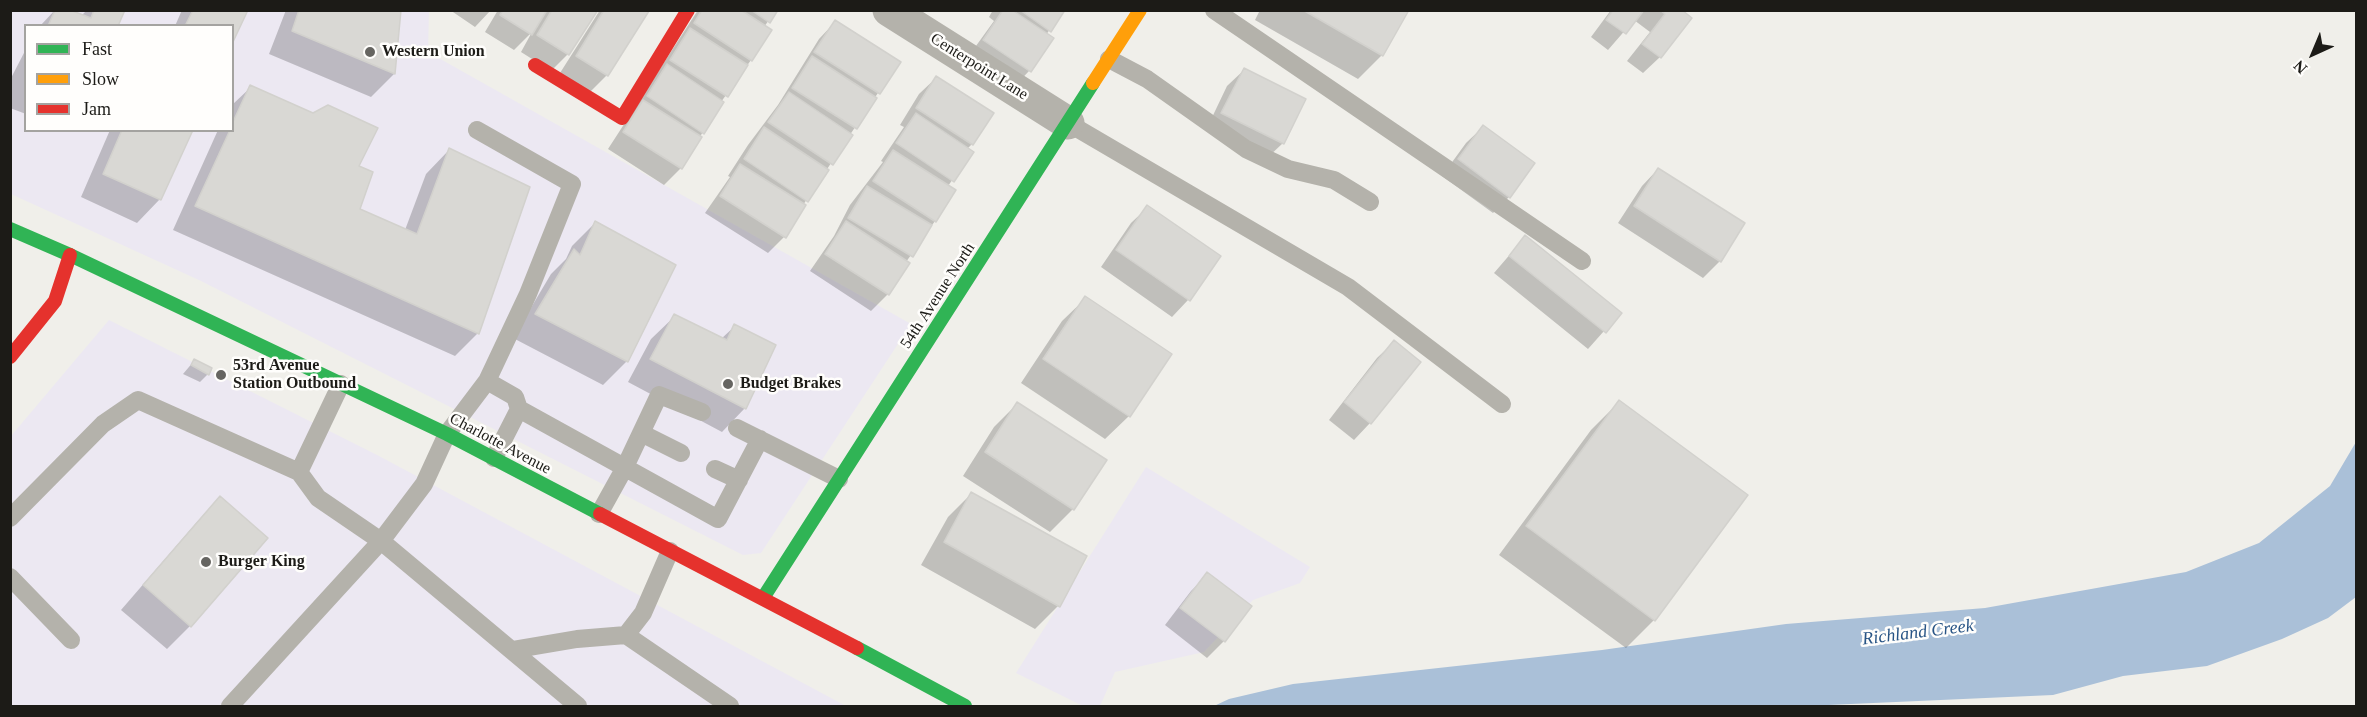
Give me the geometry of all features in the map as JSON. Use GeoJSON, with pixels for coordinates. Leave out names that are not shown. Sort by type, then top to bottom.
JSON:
{"type":"FeatureCollection","features":[{"type":"Feature","properties":{"kind":"main road"},"geometry":{"type":"LineString","coordinates":[[535,65],[622,118],[688,10]]}},
{"type":"Feature","properties":{"kind":"main road","name":"54th Avenue North"},"geometry":{"type":"LineString","coordinates":[[763,598],[1140,10]]}},
{"type":"Feature","properties":{"kind":"main road","name":"Charlotte Avenue"},"geometry":{"type":"LineString","coordinates":[[10,229],[70,255],[447,434],[965,706]]}},
{"type":"Feature","properties":{"kind":"main road"},"geometry":{"type":"LineString","coordinates":[[10,357],[55,301],[70,255]]}},
{"type":"Feature","properties":{"kind":"street","name":"Centerpoint Lane"},"geometry":{"type":"LineString","coordinates":[[889,10],[1068,123]]}},
{"type":"Feature","properties":{"kind":"lane"},"geometry":{"type":"LineString","coordinates":[[1214,10],[1582,261]]}},
{"type":"Feature","properties":{"kind":"lane"},"geometry":{"type":"LineString","coordinates":[[1109,59],[1147,79],[1246,149],[1288,169],[1334,180],[1370,202]]}},
{"type":"Feature","properties":{"kind":"lane"},"geometry":{"type":"LineString","coordinates":[[1068,123],[1348,287],[1503,404]]}},
{"type":"Feature","properties":{"kind":"lane"},"geometry":{"type":"LineString","coordinates":[[230,706],[381,541],[424,484],[447,434],[487,381],[528,294],[572,184],[477,129]]}},
{"type":"Feature","properties":{"kind":"lane"},"geometry":{"type":"LineString","coordinates":[[487,381],[515,397],[519,409],[718,519],[760,439]]}},
{"type":"Feature","properties":{"kind":"lane"},"geometry":{"type":"LineString","coordinates":[[299,472],[342,384]]}},
{"type":"Feature","properties":{"kind":"lane"},"geometry":{"type":"LineString","coordinates":[[599,514],[624,469],[659,395],[702,412]]}},
{"type":"Feature","properties":{"kind":"lane"},"geometry":{"type":"LineString","coordinates":[[10,518],[103,424],[138,400],[299,472],[318,498],[381,541],[512,650],[572,704]]}},
{"type":"Feature","properties":{"kind":"lane"},"geometry":{"type":"LineString","coordinates":[[494,458],[519,409]]}},
{"type":"Feature","properties":{"kind":"lane"},"geometry":{"type":"LineString","coordinates":[[737,428],[839,479]]}},
{"type":"Feature","properties":{"kind":"lane"},"geometry":{"type":"LineString","coordinates":[[641,433],[681,453]]}},
{"type":"Feature","properties":{"kind":"lane"},"geometry":{"type":"LineString","coordinates":[[715,469],[739,480]]}},
{"type":"Feature","properties":{"kind":"lane"},"geometry":{"type":"LineString","coordinates":[[627,635],[643,613],[670,551]]}},
{"type":"Feature","properties":{"kind":"lane"},"geometry":{"type":"LineString","coordinates":[[10,577],[71,640]]}},
{"type":"Feature","properties":{"kind":"lane"},"geometry":{"type":"LineString","coordinates":[[512,650],[577,639],[627,635],[730,706]]}},
{"type":"Feature","properties":{"kind":"shaded area"},"geometry":{"type":"Polygon","coordinates":[[[11,11],[429,11],[428,52],[911,324],[761,553],[743,555],[201,281],[11,194],[11,11]]]}},
{"type":"Feature","properties":{"kind":"shaded area"},"geometry":{"type":"Polygon","coordinates":[[[109,320],[379,456],[846,706],[11,706],[11,436],[109,320]]]}},
{"type":"Feature","properties":{"kind":"shaded area"},"geometry":{"type":"Polygon","coordinates":[[[1146,467],[1310,567],[1300,583],[1253,600],[1204,652],[1115,672],[1100,706],[1083,706],[1016,673],[1146,467]]]}},
{"type":"Feature","properties":{"kind":"water","name":"Richland Creek"},"geometry":{"type":"Polygon","coordinates":[[[2356,442],[2356,597],[2328,618],[2282,639],[2207,666],[2123,676],[2053,695],[1806,706],[1214,706],[1229,699],[1293,684],[1602,650],[1786,624],[1985,608],[2186,572],[2259,543],[2330,486],[2356,442]]]}},
{"type":"Feature","properties":{"kind":"building"},"geometry":{"type":"Polygon","coordinates":[[[55,10],[70,10],[91,18],[94,10],[125,10],[119,24],[49,24],[55,10]]]}},
{"type":"Feature","properties":{"kind":"building"},"geometry":{"type":"Polygon","coordinates":[[[193,10],[248,10],[234,40],[234,24],[186,24],[193,10]]]}},
{"type":"Feature","properties":{"kind":"building","name":"Western Union"},"geometry":{"type":"Polygon","coordinates":[[[299,10],[401,10],[395,74],[292,31],[299,10]]]}},
{"type":"Feature","properties":{"kind":"building"},"geometry":{"type":"Polygon","coordinates":[[[503,10],[547,10],[532,35],[500,15],[503,10]]]}},
{"type":"Feature","properties":{"kind":"building"},"geometry":{"type":"Polygon","coordinates":[[[552,10],[598,10],[569,55],[537,35],[552,10]]]}},
{"type":"Feature","properties":{"kind":"building"},"geometry":{"type":"Polygon","coordinates":[[[604,10],[649,11],[608,76],[576,56],[604,10]]]}},
{"type":"Feature","properties":{"kind":"building"},"geometry":{"type":"Polygon","coordinates":[[[702,10],[741,10],[772,30],[752,61],[694,23],[702,10]]]}},
{"type":"Feature","properties":{"kind":"building"},"geometry":{"type":"Polygon","coordinates":[[[751,10],[778,10],[770,23],[751,10]]]}},
{"type":"Feature","properties":{"kind":"building"},"geometry":{"type":"Polygon","coordinates":[[[1003,10],[1012,10],[1054,38],[1031,72],[983,40],[1003,10]]]}},
{"type":"Feature","properties":{"kind":"building"},"geometry":{"type":"Polygon","coordinates":[[[1020,10],[1065,10],[1051,32],[1020,10]]]}},
{"type":"Feature","properties":{"kind":"building"},"geometry":{"type":"Polygon","coordinates":[[[1303,10],[1409,10],[1383,56],[1303,10]]]}},
{"type":"Feature","properties":{"kind":"building"},"geometry":{"type":"Polygon","coordinates":[[[1613,10],[1644,10],[1626,34],[1606,20],[1613,10]]]}},
{"type":"Feature","properties":{"kind":"building"},"geometry":{"type":"Polygon","coordinates":[[[1660,10],[1682,10],[1692,18],[1661,58],[1642,44],[1665,14],[1660,10]]]}},
{"type":"Feature","properties":{"kind":"building"},"geometry":{"type":"Polygon","coordinates":[[[835,20],[901,62],[880,94],[814,52],[835,20]]]}},
{"type":"Feature","properties":{"kind":"building"},"geometry":{"type":"Polygon","coordinates":[[[690,28],[748,65],[728,97],[670,60],[690,28]]]}},
{"type":"Feature","properties":{"kind":"building"},"geometry":{"type":"Polygon","coordinates":[[[812,56],[877,98],[857,129],[792,88],[812,56]]]}},
{"type":"Feature","properties":{"kind":"building"},"geometry":{"type":"Polygon","coordinates":[[[667,64],[724,102],[704,134],[647,96],[667,64]]]}},
{"type":"Feature","properties":{"kind":"building"},"geometry":{"type":"Polygon","coordinates":[[[1244,68],[1306,99],[1284,144],[1221,113],[1244,68]]]}},
{"type":"Feature","properties":{"kind":"building"},"geometry":{"type":"Polygon","coordinates":[[[936,76],[994,113],[973,145],[916,108],[936,76]]]}},
{"type":"Feature","properties":{"kind":"building"},"geometry":{"type":"Polygon","coordinates":[[[250,85],[313,113],[328,105],[378,128],[359,166],[373,172],[360,209],[417,234],[449,148],[530,187],[479,334],[195,206],[229,132],[234,132],[234,120],[250,85]]]}},
{"type":"Feature","properties":{"kind":"building"},"geometry":{"type":"Polygon","coordinates":[[[789,92],[853,135],[833,165],[768,122],[789,92]]]}},
{"type":"Feature","properties":{"kind":"building"},"geometry":{"type":"Polygon","coordinates":[[[643,100],[702,137],[682,169],[623,132],[643,100]]]}},
{"type":"Feature","properties":{"kind":"building"},"geometry":{"type":"Polygon","coordinates":[[[916,113],[974,152],[954,182],[896,143],[916,113]]]}},
{"type":"Feature","properties":{"kind":"building"},"geometry":{"type":"Polygon","coordinates":[[[1483,125],[1535,163],[1510,198],[1458,159],[1483,125]]]}},
{"type":"Feature","properties":{"kind":"building"},"geometry":{"type":"Polygon","coordinates":[[[764,127],[829,170],[808,202],[744,159],[764,127]]]}},
{"type":"Feature","properties":{"kind":"building"},"geometry":{"type":"Polygon","coordinates":[[[121,132],[192,132],[161,200],[103,174],[121,132]]]}},
{"type":"Feature","properties":{"kind":"building"},"geometry":{"type":"Polygon","coordinates":[[[893,150],[956,190],[936,222],[873,181],[893,150]]]}},
{"type":"Feature","properties":{"kind":"building"},"geometry":{"type":"Polygon","coordinates":[[[740,164],[806,205],[786,238],[720,196],[740,164]]]}},
{"type":"Feature","properties":{"kind":"building"},"geometry":{"type":"Polygon","coordinates":[[[1658,168],[1745,223],[1721,262],[1634,206],[1658,168]]]}},
{"type":"Feature","properties":{"kind":"building"},"geometry":{"type":"Polygon","coordinates":[[[867,186],[932,225],[913,257],[848,218],[867,186]]]}},
{"type":"Feature","properties":{"kind":"building"},"geometry":{"type":"Polygon","coordinates":[[[1147,205],[1221,256],[1190,301],[1116,250],[1147,205]]]}},
{"type":"Feature","properties":{"kind":"building"},"geometry":{"type":"Polygon","coordinates":[[[595,221],[676,265],[628,362],[535,314],[574,249],[580,255],[595,221]]]}},
{"type":"Feature","properties":{"kind":"building"},"geometry":{"type":"Polygon","coordinates":[[[846,221],[910,263],[889,295],[825,254],[846,221]]]}},
{"type":"Feature","properties":{"kind":"building"},"geometry":{"type":"Polygon","coordinates":[[[1525,235],[1622,313],[1606,333],[1509,256],[1525,235]]]}},
{"type":"Feature","properties":{"kind":"building"},"geometry":{"type":"Polygon","coordinates":[[[1085,296],[1172,354],[1130,417],[1043,359],[1085,296]]]}},
{"type":"Feature","properties":{"kind":"building","name":"Budget Brakes"},"geometry":{"type":"Polygon","coordinates":[[[674,314],[727,340],[734,324],[776,345],[746,409],[650,359],[674,314]]]}},
{"type":"Feature","properties":{"kind":"building"},"geometry":{"type":"Polygon","coordinates":[[[1394,340],[1421,362],[1371,424],[1344,402],[1394,340]]]}},
{"type":"Feature","properties":{"kind":"building"},"geometry":{"type":"Polygon","coordinates":[[[194,359],[212,368],[209,375],[191,365],[194,359]]]}},
{"type":"Feature","properties":{"kind":"building"},"geometry":{"type":"Polygon","coordinates":[[[1619,400],[1748,495],[1655,621],[1526,526],[1619,400]]]}},
{"type":"Feature","properties":{"kind":"building"},"geometry":{"type":"Polygon","coordinates":[[[1017,402],[1107,460],[1074,510],[985,452],[1017,402]]]}},
{"type":"Feature","properties":{"kind":"building"},"geometry":{"type":"Polygon","coordinates":[[[971,492],[1087,556],[1060,607],[944,542],[971,492]]]}},
{"type":"Feature","properties":{"kind":"building","name":"Burger King"},"geometry":{"type":"Polygon","coordinates":[[[220,496],[268,538],[191,627],[143,585],[220,496]]]}},
{"type":"Feature","properties":{"kind":"building"},"geometry":{"type":"Polygon","coordinates":[[[1207,572],[1252,606],[1225,642],[1180,608],[1207,572]]]}},
{"type":"Feature","properties":{"kind":"traffic: fast"},"geometry":{"type":"LineString","coordinates":[[763,598],[1093,83]]}},
{"type":"Feature","properties":{"kind":"traffic: fast"},"geometry":{"type":"LineString","coordinates":[[10,229],[70,255],[447,434],[600,514]]}},
{"type":"Feature","properties":{"kind":"traffic: fast"},"geometry":{"type":"LineString","coordinates":[[857,648],[965,706]]}},
{"type":"Feature","properties":{"kind":"traffic: slow"},"geometry":{"type":"LineString","coordinates":[[1093,83],[1140,10]]}},
{"type":"Feature","properties":{"kind":"traffic: jam"},"geometry":{"type":"LineString","coordinates":[[535,65],[622,118],[688,10]]}},
{"type":"Feature","properties":{"kind":"traffic: jam"},"geometry":{"type":"LineString","coordinates":[[10,357],[55,301],[70,255]]}},
{"type":"Feature","properties":{"kind":"traffic: jam"},"geometry":{"type":"LineString","coordinates":[[600,514],[857,648]]}},
{"type":"Feature","properties":{"kind":"place","name":"Western Union"},"geometry":{"type":"Point","coordinates":[370,52]}},
{"type":"Feature","properties":{"kind":"place","name":"53rd Avenue Station Outbound"},"geometry":{"type":"Point","coordinates":[221,375]}},
{"type":"Feature","properties":{"kind":"place","name":"Budget Brakes"},"geometry":{"type":"Point","coordinates":[728,384]}},
{"type":"Feature","properties":{"kind":"place","name":"Burger King"},"geometry":{"type":"Point","coordinates":[206,562]}}]}
